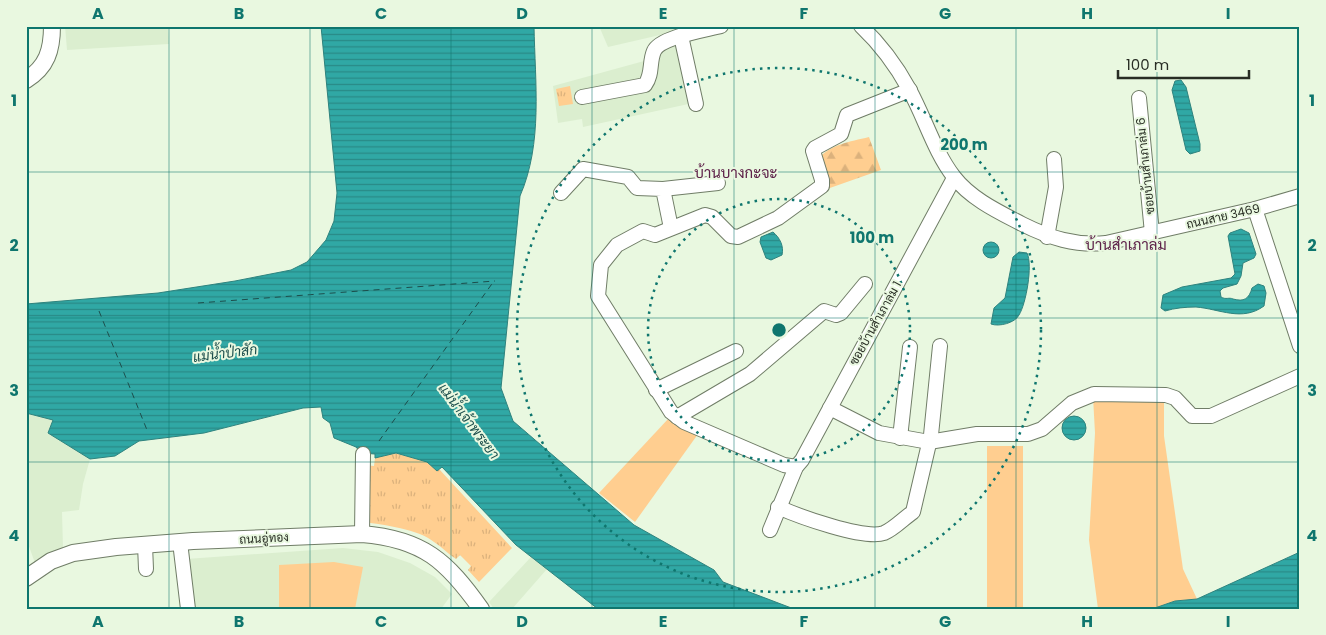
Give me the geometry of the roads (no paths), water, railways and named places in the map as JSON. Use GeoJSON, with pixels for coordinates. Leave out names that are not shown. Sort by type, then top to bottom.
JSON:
{"type":"FeatureCollection","features":[{"type":"Feature","properties":{"kind":"main road"},"geometry":{"type":"LineString","coordinates":[[26,80],[36,74],[47,59],[52,44],[52,26]]}},
{"type":"Feature","properties":{"kind":"main road","name":"ถนนอู่ทอง"},"geometry":{"type":"LineString","coordinates":[[26,578],[51,561],[74,553],[180,542],[362,534],[380,535],[402,541],[436,556],[481,609]]}},
{"type":"Feature","properties":{"kind":"street"},"geometry":{"type":"LineString","coordinates":[[582,98],[645,84],[650,79],[655,49],[659,45],[681,36],[720,26]]}},
{"type":"Feature","properties":{"kind":"street","name":"ถนนสาย 3469"},"geometry":{"type":"LineString","coordinates":[[861,26],[892,62],[910,90],[938,150],[954,178],[982,202],[1048,237],[1089,244],[1152,233],[1255,209],[1300,196]]}},
{"type":"Feature","properties":{"kind":"street"},"geometry":{"type":"LineString","coordinates":[[681,36],[696,104]]}},
{"type":"Feature","properties":{"kind":"street"},"geometry":{"type":"LineString","coordinates":[[796,467],[784,465],[677,417],[656,390],[598,296],[601,265],[617,245],[643,231],[655,235],[705,215],[712,217],[731,236],[738,237],[778,218],[822,186],[813,151],[815,148],[841,134],[847,115],[910,90]]}},
{"type":"Feature","properties":{"kind":"street","name":"ซอยบ้านสำเภาล่ม 6"},"geometry":{"type":"LineString","coordinates":[[1139,98],[1152,233]]}},
{"type":"Feature","properties":{"kind":"street"},"geometry":{"type":"LineString","coordinates":[[1048,237],[1056,186],[1054,159]]}},
{"type":"Feature","properties":{"kind":"street"},"geometry":{"type":"LineString","coordinates":[[561,193],[583,169],[628,177],[637,188],[718,184]]}},
{"type":"Feature","properties":{"kind":"street","name":"ซอยบ้านสำเภาล่ม 1"},"geometry":{"type":"LineString","coordinates":[[770,530],[796,467],[802,460],[954,178]]}},
{"type":"Feature","properties":{"kind":"street"},"geometry":{"type":"LineString","coordinates":[[663,188],[672,228]]}},
{"type":"Feature","properties":{"kind":"street"},"geometry":{"type":"LineString","coordinates":[[1255,209],[1300,346]]}},
{"type":"Feature","properties":{"kind":"street"},"geometry":{"type":"LineString","coordinates":[[677,417],[750,374],[824,310],[836,315],[841,312],[865,284]]}},
{"type":"Feature","properties":{"kind":"street"},"geometry":{"type":"LineString","coordinates":[[778,507],[804,518],[870,534],[884,532],[913,512],[929,442],[940,346]]}},
{"type":"Feature","properties":{"kind":"street"},"geometry":{"type":"LineString","coordinates":[[900,438],[910,347]]}},
{"type":"Feature","properties":{"kind":"street"},"geometry":{"type":"LineString","coordinates":[[656,390],[736,351]]}},
{"type":"Feature","properties":{"kind":"street"},"geometry":{"type":"LineString","coordinates":[[830,408],[879,433],[929,442],[977,434],[1028,434],[1042,429],[1076,400],[1094,394],[1166,395],[1175,398],[1192,416],[1211,416],[1300,376]]}},
{"type":"Feature","properties":{"kind":"street"},"geometry":{"type":"LineString","coordinates":[[362,534],[363,454]]}},
{"type":"Feature","properties":{"kind":"street"},"geometry":{"type":"LineString","coordinates":[[180,542],[188,609]]}},
{"type":"Feature","properties":{"kind":"street"},"geometry":{"type":"LineString","coordinates":[[145,545],[146,569]]}},
{"type":"Feature","properties":{"kind":"water"},"geometry":{"type":"Polygon","coordinates":[[[321,26],[534,26],[535,134],[527,176],[520,196],[501,388],[513,421],[634,525],[714,570],[723,582],[794,609],[598,609],[516,545],[442,467],[437,471],[427,462],[396,453],[375,458],[375,454],[361,453],[356,447],[334,438],[330,423],[323,418],[321,407],[303,408],[204,433],[139,441],[115,456],[90,459],[48,433],[53,420],[26,413],[26,304],[158,293],[291,270],[307,262],[326,240],[334,221],[337,193],[321,26]]]}},
{"type":"Feature","properties":{"kind":"water"},"geometry":{"type":"Polygon","coordinates":[[[1181,80],[1186,87],[1200,144],[1200,151],[1190,154],[1186,150],[1172,90],[1175,81],[1181,80]]]}},
{"type":"Feature","properties":{"kind":"water"},"geometry":{"type":"Polygon","coordinates":[[[1241,229],[1249,233],[1256,254],[1254,258],[1243,263],[1241,276],[1237,284],[1223,288],[1220,291],[1221,297],[1237,300],[1246,299],[1252,288],[1258,284],[1264,286],[1266,293],[1264,306],[1256,311],[1239,314],[1196,307],[1165,311],[1161,308],[1163,295],[1182,287],[1231,278],[1235,274],[1228,236],[1230,233],[1241,229]]]}},
{"type":"Feature","properties":{"kind":"water"},"geometry":{"type":"Polygon","coordinates":[[[773,232],[781,242],[782,255],[771,260],[766,258],[760,242],[761,237],[773,232]]]}},
{"type":"Feature","properties":{"kind":"water"},"geometry":{"type":"Polygon","coordinates":[[[988,242],[994,242],[999,247],[997,256],[988,258],[983,253],[983,247],[988,242]]]}},
{"type":"Feature","properties":{"kind":"water"},"geometry":{"type":"Polygon","coordinates":[[[1019,252],[1027,253],[1029,259],[1028,284],[1022,310],[1017,318],[1006,324],[991,324],[994,308],[1005,298],[1013,257],[1019,252]]]}},
{"type":"Feature","properties":{"kind":"water"},"geometry":{"type":"Polygon","coordinates":[[[1074,416],[1083,419],[1086,428],[1083,437],[1074,440],[1065,437],[1062,428],[1065,419],[1074,416]]]}},
{"type":"Feature","properties":{"kind":"water"},"geometry":{"type":"Polygon","coordinates":[[[1300,552],[1300,609],[1152,609],[1175,601],[1197,599],[1300,552]]]}},
{"type":"Feature","properties":{"kind":"district","name":"บ้านบางกะจะ"},"geometry":{"type":"Point","coordinates":[736,172]}},
{"type":"Feature","properties":{"kind":"district","name":"บ้านสำเภาล่ม"},"geometry":{"type":"Point","coordinates":[1126,244]}},
{"type":"Feature","properties":{"kind":"water label","name":"แม่น้ำป่าสัก"},"geometry":{"type":"Point","coordinates":[225,353]}},
{"type":"Feature","properties":{"kind":"water label","name":"แม่น้ำเจ้าพระยา"},"geometry":{"type":"Point","coordinates":[469,421]}}]}
